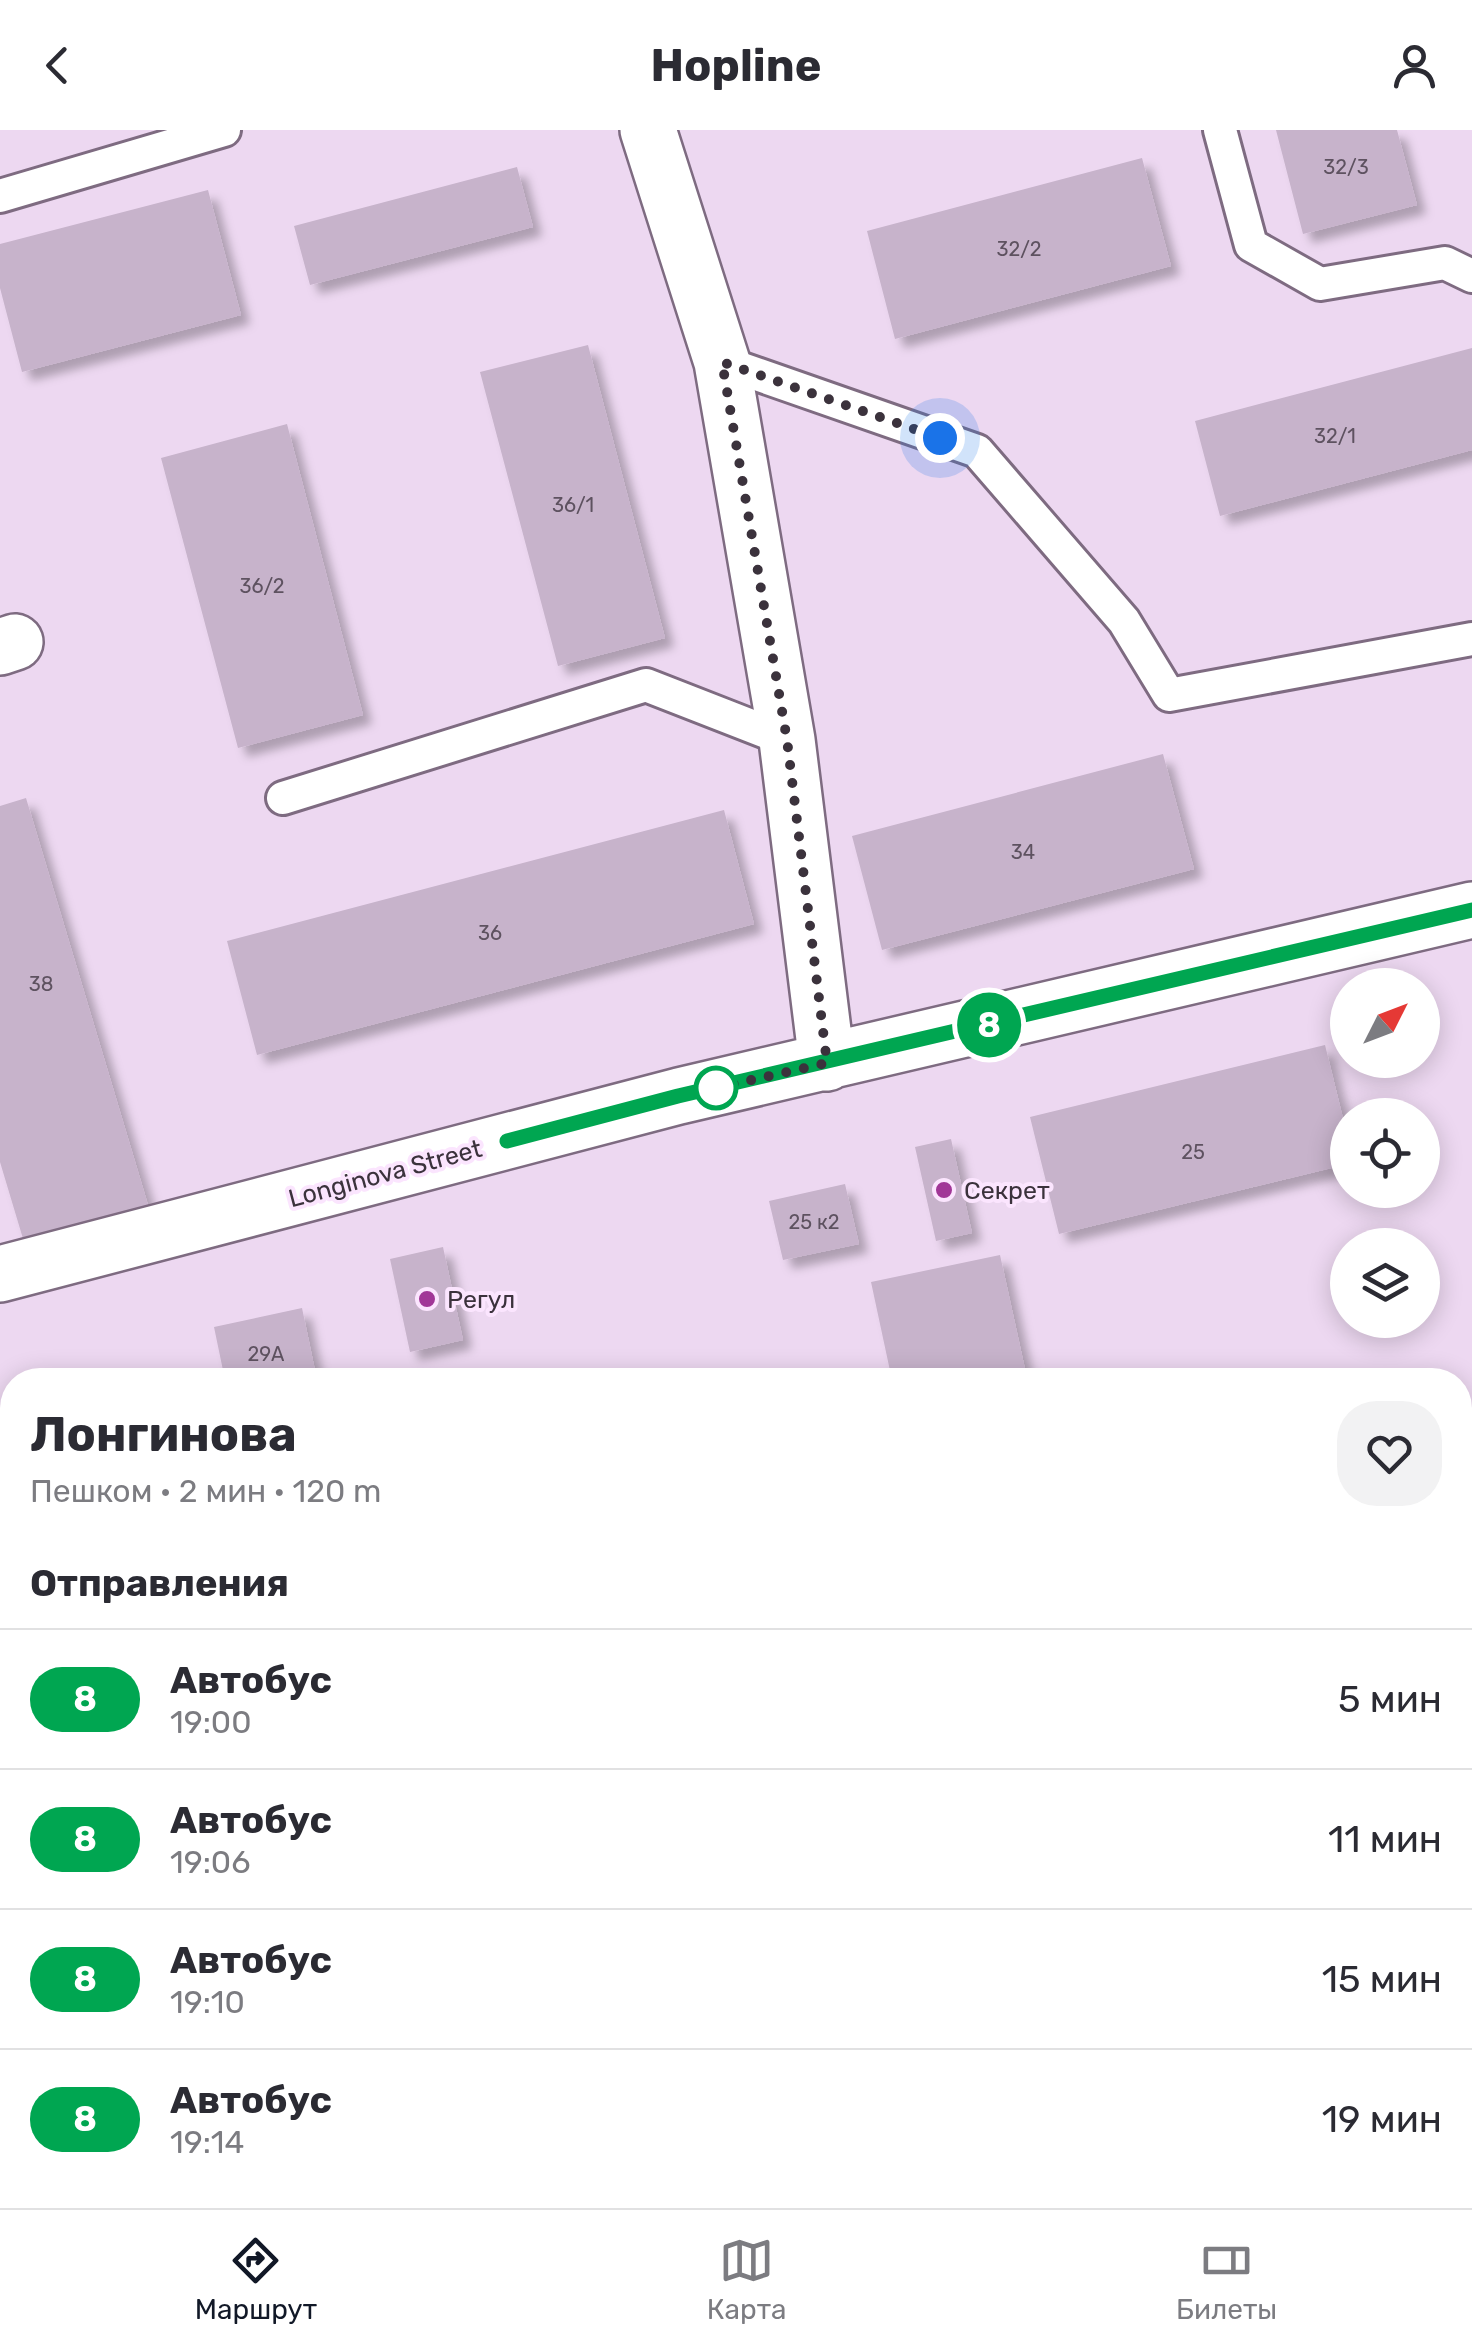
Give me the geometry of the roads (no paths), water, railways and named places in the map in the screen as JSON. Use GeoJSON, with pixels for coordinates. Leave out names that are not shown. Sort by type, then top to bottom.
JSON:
{"type":"FeatureCollection","features":[{"type":"Feature","properties":{"kind":"street"},"geometry":{"type":"LineString","coordinates":[[648,130],[722,362],[787,740],[827,1063]]}},
{"type":"Feature","properties":{"kind":"street","name":"Longinova Street"},"geometry":{"type":"LineString","coordinates":[[0,1274],[678,1096],[1472,910]]}},
{"type":"Feature","properties":{"kind":"lane"},"geometry":{"type":"LineString","coordinates":[[0,196],[224,130]]}},
{"type":"Feature","properties":{"kind":"lane"},"geometry":{"type":"LineString","coordinates":[[1220,130],[1250,245],[1320,284],[1446,262],[1472,276]]}},
{"type":"Feature","properties":{"kind":"lane"},"geometry":{"type":"LineString","coordinates":[[722,362],[977,451],[1124,621],[1169,696],[1472,639]]}},
{"type":"Feature","properties":{"kind":"lane"},"geometry":{"type":"LineString","coordinates":[[283,798],[646,684],[787,740]]}},
{"type":"Feature","properties":{"kind":"place","name":"Секрет"},"geometry":{"type":"Point","coordinates":[944,1190]}},
{"type":"Feature","properties":{"kind":"place","name":"Регул"},"geometry":{"type":"Point","coordinates":[427,1299]}}]}
